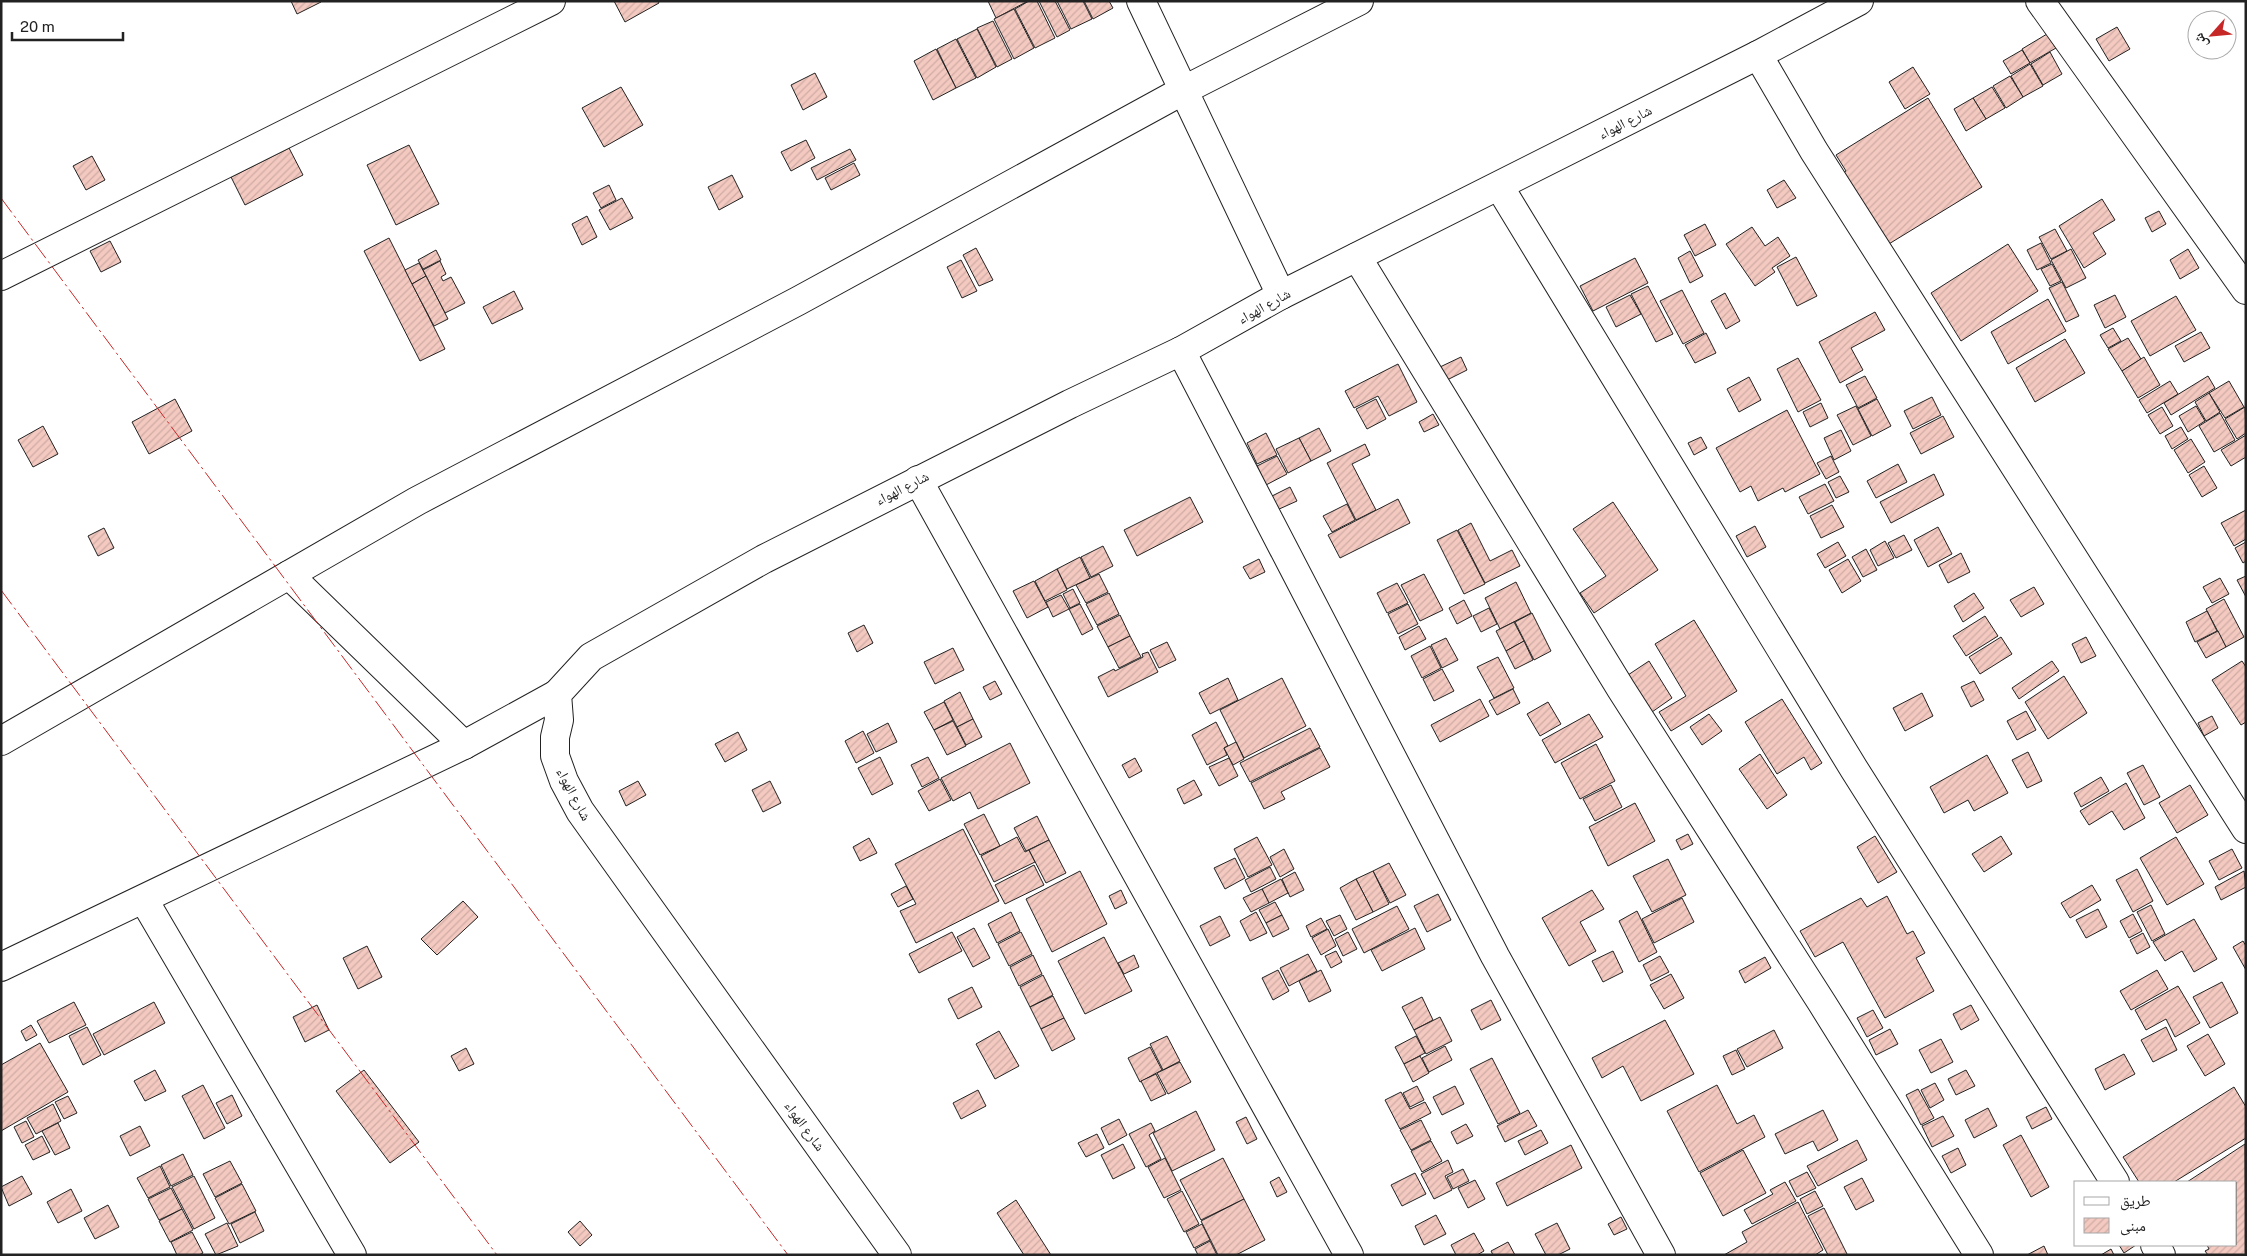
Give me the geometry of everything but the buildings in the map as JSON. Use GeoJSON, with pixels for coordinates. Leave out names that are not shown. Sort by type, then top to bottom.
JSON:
{"type":"FeatureCollection","features":[{"type":"Feature","properties":{"kind":"street"},"geometry":{"type":"LineString","coordinates":[[1,276],[551,1]]}},
{"type":"Feature","properties":{"kind":"street"},"geometry":{"type":"LineString","coordinates":[[1141,1],[1281,296]]}},
{"type":"Feature","properties":{"kind":"street"},"geometry":{"type":"LineString","coordinates":[[1,741],[417,501],[798,301],[1184,90],[1359,1]]}},
{"type":"Feature","properties":{"kind":"street","name":"شارع الهواء"},"geometry":{"type":"LineString","coordinates":[[897,1255],[580,811],[564,781],[555,756],[554,737],[559,720],[557,694],[590,658],[764,559],[918,480],[1180,352],[1281,296],[1758,55],[1832,8],[1858,1]]}},
{"type":"Feature","properties":{"kind":"street"},"geometry":{"type":"LineString","coordinates":[[2040,1],[2246,290]]}},
{"type":"Feature","properties":{"kind":"street"},"geometry":{"type":"LineString","coordinates":[[1758,55],[1819,160],[2246,829]]}},
{"type":"Feature","properties":{"kind":"street"},"geometry":{"type":"LineString","coordinates":[[1499,186],[1854,769],[2114,1181]]}},
{"type":"Feature","properties":{"kind":"street"},"geometry":{"type":"LineString","coordinates":[[1357,257],[1621,689],[1822,1003],[1979,1255]]}},
{"type":"Feature","properties":{"kind":"street"},"geometry":{"type":"LineString","coordinates":[[1180,352],[1495,956],[1660,1255]]}},
{"type":"Feature","properties":{"kind":"street"},"geometry":{"type":"LineString","coordinates":[[918,480],[1348,1255]]}},
{"type":"Feature","properties":{"kind":"street"},"geometry":{"type":"LineString","coordinates":[[289,575],[464,745]]}},
{"type":"Feature","properties":{"kind":"street"},"geometry":{"type":"LineString","coordinates":[[1,967],[464,745],[557,694]]}},
{"type":"Feature","properties":{"kind":"street"},"geometry":{"type":"LineString","coordinates":[[144,900],[352,1255]]}},
{"type":"Feature","properties":{"kind":"power"},"geometry":{"type":"LineString","coordinates":[[1,198],[788,1255]]}},
{"type":"Feature","properties":{"kind":"power"},"geometry":{"type":"LineString","coordinates":[[1,590],[497,1255]]}}]}
